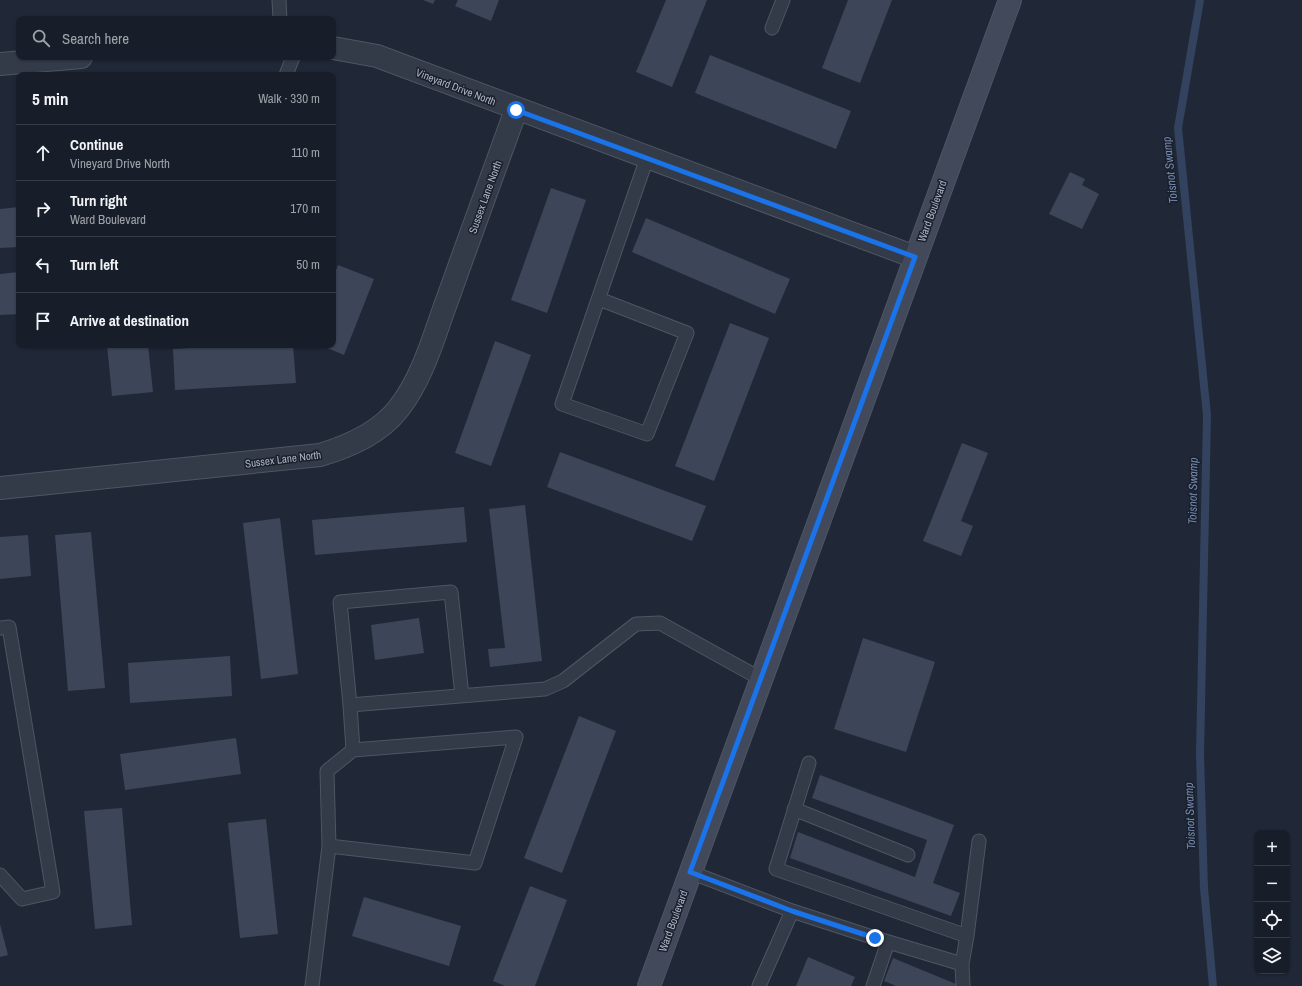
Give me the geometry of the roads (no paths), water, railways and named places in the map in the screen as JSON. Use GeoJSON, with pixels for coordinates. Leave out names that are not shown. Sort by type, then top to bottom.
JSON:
{"type":"FeatureCollection","features":[{"type":"Feature","properties":{"kind":"main road","name":"Ward Boulevard"},"geometry":{"type":"LineString","coordinates":[[649,986],[1010,0]]}},
{"type":"Feature","properties":{"kind":"street","name":"Vineyard Drive North"},"geometry":{"type":"LineString","coordinates":[[336,49],[377,56],[516,110],[915,257]]}},
{"type":"Feature","properties":{"kind":"street"},"geometry":{"type":"LineString","coordinates":[[0,64],[46,60]]}},
{"type":"Feature","properties":{"kind":"street","name":"Sussex Lane North"},"geometry":{"type":"LineString","coordinates":[[0,488],[320,455],[338,450],[381,427],[399,408],[410,392],[428,351],[516,110]]}},
{"type":"Feature","properties":{"kind":"lane"},"geometry":{"type":"LineString","coordinates":[[278,0],[280,16]]}},
{"type":"Feature","properties":{"kind":"lane"},"geometry":{"type":"LineString","coordinates":[[772,28],[783,0]]}},
{"type":"Feature","properties":{"kind":"lane"},"geometry":{"type":"LineString","coordinates":[[287,72],[292,60]]}},
{"type":"Feature","properties":{"kind":"lane"},"geometry":{"type":"LineString","coordinates":[[599,299],[687,333],[647,434],[562,404],[647,158]]}},
{"type":"Feature","properties":{"kind":"lane"},"geometry":{"type":"LineString","coordinates":[[353,750],[340,602],[451,592],[462,696]]}},
{"type":"Feature","properties":{"kind":"lane"},"geometry":{"type":"LineString","coordinates":[[350,705],[545,689],[563,681],[636,624],[660,623],[761,679]]}},
{"type":"Feature","properties":{"kind":"lane"},"geometry":{"type":"LineString","coordinates":[[0,628],[9,627],[53,892],[22,899],[0,875]]}},
{"type":"Feature","properties":{"kind":"lane"},"geometry":{"type":"LineString","coordinates":[[312,986],[329,846],[328,771],[353,750],[516,737],[475,863],[329,846]]}},
{"type":"Feature","properties":{"kind":"lane"},"geometry":{"type":"LineString","coordinates":[[809,764],[776,869],[967,936]]}},
{"type":"Feature","properties":{"kind":"lane"},"geometry":{"type":"LineString","coordinates":[[794,809],[908,855]]}},
{"type":"Feature","properties":{"kind":"lane"},"geometry":{"type":"LineString","coordinates":[[963,986],[962,964],[979,841]]}},
{"type":"Feature","properties":{"kind":"lane"},"geometry":{"type":"LineString","coordinates":[[690,872],[792,911],[962,964]]}},
{"type":"Feature","properties":{"kind":"lane"},"geometry":{"type":"LineString","coordinates":[[759,986],[792,911]]}},
{"type":"Feature","properties":{"kind":"lane"},"geometry":{"type":"LineString","coordinates":[[873,986],[888,942]]}},
{"type":"Feature","properties":{"kind":"waterway","name":"Toisnot Swamp"},"geometry":{"type":"LineString","coordinates":[[1200,0],[1178,128],[1207,415],[1200,755],[1204,888],[1213,986]]}}]}
